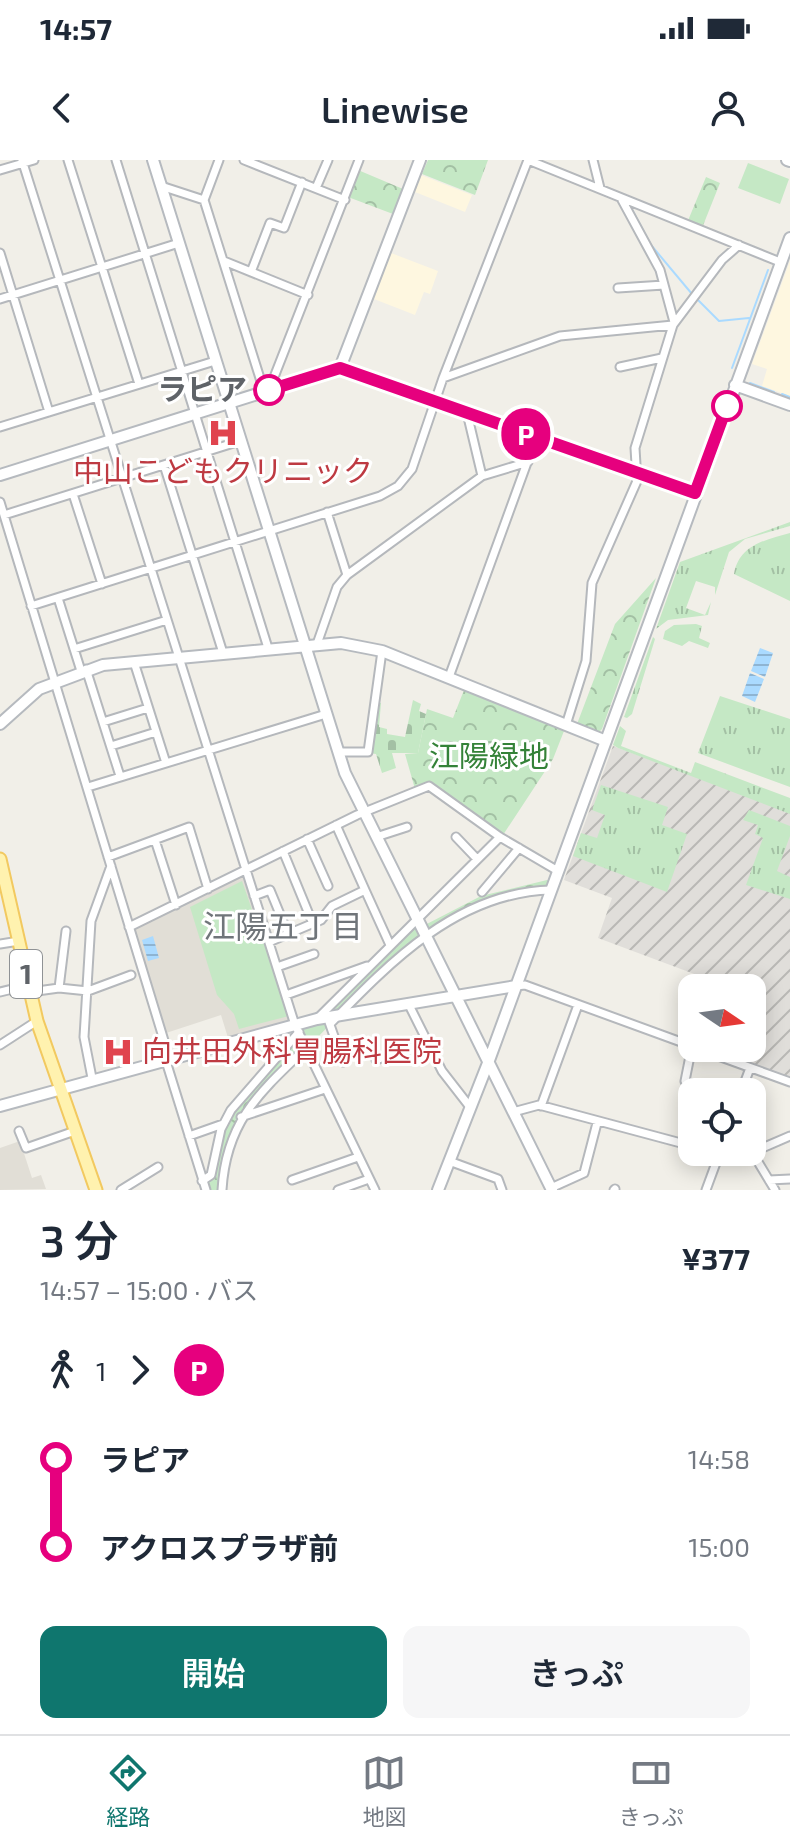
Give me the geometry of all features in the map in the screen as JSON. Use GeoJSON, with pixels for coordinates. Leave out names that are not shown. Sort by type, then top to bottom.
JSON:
{"type":"FeatureCollection","features":[{"type":"Feature","properties":{"kind":"main road","name":"1"},"geometry":{"type":"LineString","coordinates":[[0,859],[3,888],[37,1021],[96,1190]]}},
{"type":"Feature","properties":{"kind":"street"},"geometry":{"type":"LineString","coordinates":[[0,170],[34,160]]}},
{"type":"Feature","properties":{"kind":"street"},"geometry":{"type":"LineString","coordinates":[[68,160],[139,384]]}},
{"type":"Feature","properties":{"kind":"street"},"geometry":{"type":"LineString","coordinates":[[116,160],[268,648]]}},
{"type":"Feature","properties":{"kind":"street"},"geometry":{"type":"LineString","coordinates":[[153,160],[338,752],[363,812],[551,1189],[584,1173],[597,1123]]}},
{"type":"Feature","properties":{"kind":"street"},"geometry":{"type":"LineString","coordinates":[[219,160],[204,200],[267,391]]}},
{"type":"Feature","properties":{"kind":"street"},"geometry":{"type":"LineString","coordinates":[[244,160],[345,200]]}},
{"type":"Feature","properties":{"kind":"street"},"geometry":{"type":"LineString","coordinates":[[316,188],[328,160]]}},
{"type":"Feature","properties":{"kind":"street"},"geometry":{"type":"LineString","coordinates":[[267,391],[308,295],[359,160]]}},
{"type":"Feature","properties":{"kind":"street"},"geometry":{"type":"LineString","coordinates":[[340,368],[420,160]]}},
{"type":"Feature","properties":{"kind":"street"},"geometry":{"type":"LineString","coordinates":[[31,606],[380,496],[408,476],[528,160],[780,262]]}},
{"type":"Feature","properties":{"kind":"street"},"geometry":{"type":"LineString","coordinates":[[593,160],[600,188]]}},
{"type":"Feature","properties":{"kind":"street"},"geometry":{"type":"LineString","coordinates":[[22,162],[206,750],[297,1028],[375,1190]]}},
{"type":"Feature","properties":{"kind":"street"},"geometry":{"type":"LineString","coordinates":[[251,272],[270,223],[284,228],[302,182]]}},
{"type":"Feature","properties":{"kind":"street"},"geometry":{"type":"LineString","coordinates":[[161,186],[204,200]]}},
{"type":"Feature","properties":{"kind":"street"},"geometry":{"type":"LineString","coordinates":[[622,199],[652,253],[674,324]]}},
{"type":"Feature","properties":{"kind":"street"},"geometry":{"type":"LineString","coordinates":[[438,1190],[488,1063],[790,238]]}},
{"type":"Feature","properties":{"kind":"street"},"geometry":{"type":"LineString","coordinates":[[0,299],[179,243]]}},
{"type":"Feature","properties":{"kind":"street"},"geometry":{"type":"LineString","coordinates":[[566,725],[586,661],[592,583],[637,481],[635,448],[674,324],[722,260],[739,245]]}},
{"type":"Feature","properties":{"kind":"street"},"geometry":{"type":"LineString","coordinates":[[0,253],[49,412]]}},
{"type":"Feature","properties":{"kind":"street"},"geometry":{"type":"LineString","coordinates":[[224,261],[308,295]]}},
{"type":"Feature","properties":{"kind":"street"},"geometry":{"type":"LineString","coordinates":[[618,288],[664,285]]}},
{"type":"Feature","properties":{"kind":"street"},"geometry":{"type":"LineString","coordinates":[[443,378],[560,336],[674,324]]}},
{"type":"Feature","properties":{"kind":"street"},"geometry":{"type":"LineString","coordinates":[[620,367],[662,358]]}},
{"type":"Feature","properties":{"kind":"street"},"geometry":{"type":"LineString","coordinates":[[0,427],[215,361]]}},
{"type":"Feature","properties":{"kind":"street"},"geometry":{"type":"LineString","coordinates":[[0,475],[340,368],[695,493]]}},
{"type":"Feature","properties":{"kind":"street"},"geometry":{"type":"LineString","coordinates":[[735,385],[790,405]]}},
{"type":"Feature","properties":{"kind":"street"},"geometry":{"type":"LineString","coordinates":[[467,413],[482,476]]}},
{"type":"Feature","properties":{"kind":"street"},"geometry":{"type":"LineString","coordinates":[[449,677],[536,438]]}},
{"type":"Feature","properties":{"kind":"street"},"geometry":{"type":"LineString","coordinates":[[4,515],[240,441]]}},
{"type":"Feature","properties":{"kind":"street"},"geometry":{"type":"LineString","coordinates":[[317,644],[337,587],[347,575],[482,476],[528,462]]}},
{"type":"Feature","properties":{"kind":"street"},"geometry":{"type":"LineString","coordinates":[[164,465],[223,653]]}},
{"type":"Feature","properties":{"kind":"street"},"geometry":{"type":"LineString","coordinates":[[73,494],[102,584]]}},
{"type":"Feature","properties":{"kind":"street"},"geometry":{"type":"LineString","coordinates":[[0,502],[88,787],[206,1190]]}},
{"type":"Feature","properties":{"kind":"street"},"geometry":{"type":"LineString","coordinates":[[327,512],[347,575]]}},
{"type":"Feature","properties":{"kind":"street"},"geometry":{"type":"LineString","coordinates":[[58,598],[120,776]]}},
{"type":"Feature","properties":{"kind":"street"},"geometry":{"type":"LineString","coordinates":[[74,649],[167,620]]}},
{"type":"Feature","properties":{"kind":"street"},"geometry":{"type":"LineString","coordinates":[[0,724],[39,689],[84,670],[178,657],[341,643],[382,651],[606,741]]}},
{"type":"Feature","properties":{"kind":"street"},"geometry":{"type":"LineString","coordinates":[[338,752],[368,752],[382,651]]}},
{"type":"Feature","properties":{"kind":"street"},"geometry":{"type":"LineString","coordinates":[[134,662],[166,763]]}},
{"type":"Feature","properties":{"kind":"street"},"geometry":{"type":"LineString","coordinates":[[103,722],[148,708]]}},
{"type":"Feature","properties":{"kind":"street"},"geometry":{"type":"LineString","coordinates":[[88,787],[326,714]]}},
{"type":"Feature","properties":{"kind":"street"},"geometry":{"type":"LineString","coordinates":[[111,746],[156,732]]}},
{"type":"Feature","properties":{"kind":"street"},"geometry":{"type":"LineString","coordinates":[[129,927],[363,812],[429,786],[500,837],[558,871]]}},
{"type":"Feature","properties":{"kind":"street"},"geometry":{"type":"LineString","coordinates":[[336,825],[390,945]]}},
{"type":"Feature","properties":{"kind":"street"},"geometry":{"type":"LineString","coordinates":[[108,857],[189,827],[208,889]]}},
{"type":"Feature","properties":{"kind":"street"},"geometry":{"type":"LineString","coordinates":[[376,837],[407,827]]}},
{"type":"Feature","properties":{"kind":"street"},"geometry":{"type":"LineString","coordinates":[[456,837],[477,859]]}},
{"type":"Feature","properties":{"kind":"street"},"geometry":{"type":"LineString","coordinates":[[325,1020],[369,965],[500,837]]}},
{"type":"Feature","properties":{"kind":"street"},"geometry":{"type":"LineString","coordinates":[[307,839],[328,886]]}},
{"type":"Feature","properties":{"kind":"street"},"geometry":{"type":"LineString","coordinates":[[155,840],[176,905]]}},
{"type":"Feature","properties":{"kind":"street"},"geometry":{"type":"LineString","coordinates":[[482,892],[519,848]]}},
{"type":"Feature","properties":{"kind":"street"},"geometry":{"type":"LineString","coordinates":[[283,851],[313,924]]}},
{"type":"Feature","properties":{"kind":"street"},"geometry":{"type":"LineString","coordinates":[[92,1078],[84,1037],[92,948],[91,921],[111,866]]}},
{"type":"Feature","properties":{"kind":"street"},"geometry":{"type":"LineString","coordinates":[[254,896],[270,890],[289,936]]}},
{"type":"Feature","properties":{"kind":"street"},"geometry":{"type":"LineString","coordinates":[[269,942],[313,924],[332,906],[365,890]]}},
{"type":"Feature","properties":{"kind":"street"},"geometry":{"type":"LineString","coordinates":[[341,1013],[425,936],[494,901],[528,891],[551,890]]}},
{"type":"Feature","properties":{"kind":"street"},"geometry":{"type":"LineString","coordinates":[[59,988],[66,931]]}},
{"type":"Feature","properties":{"kind":"street"},"geometry":{"type":"LineString","coordinates":[[0,944],[19,941]]}},
{"type":"Feature","properties":{"kind":"street"},"geometry":{"type":"LineString","coordinates":[[277,967],[314,954]]}},
{"type":"Feature","properties":{"kind":"street"},"geometry":{"type":"LineString","coordinates":[[286,995],[369,965]]}},
{"type":"Feature","properties":{"kind":"street"},"geometry":{"type":"LineString","coordinates":[[0,992],[29,988],[86,991],[131,975]]}},
{"type":"Feature","properties":{"kind":"street"},"geometry":{"type":"LineString","coordinates":[[0,1106],[167,1058],[297,1028],[341,1013],[525,985],[678,1042]]}},
{"type":"Feature","properties":{"kind":"street"},"geometry":{"type":"LineString","coordinates":[[408,1003],[425,1042],[470,1107]]}},
{"type":"Feature","properties":{"kind":"street"},"geometry":{"type":"LineString","coordinates":[[541,1106],[578,1005]]}},
{"type":"Feature","properties":{"kind":"street"},"geometry":{"type":"LineString","coordinates":[[325,1020],[343,1062]]}},
{"type":"Feature","properties":{"kind":"street"},"geometry":{"type":"LineString","coordinates":[[0,1045],[37,1021]]}},
{"type":"Feature","properties":{"kind":"street"},"geometry":{"type":"LineString","coordinates":[[202,1181],[211,1175],[223,1124],[241,1096],[297,1028]]}},
{"type":"Feature","properties":{"kind":"street"},"geometry":{"type":"LineString","coordinates":[[376,1060],[425,1042]]}},
{"type":"Feature","properties":{"kind":"street"},"geometry":{"type":"LineString","coordinates":[[222,1190],[228,1150],[241,1117],[257,1095],[305,1049]]}},
{"type":"Feature","properties":{"kind":"street"},"geometry":{"type":"LineString","coordinates":[[734,1062],[790,1082]]}},
{"type":"Feature","properties":{"kind":"street"},"geometry":{"type":"LineString","coordinates":[[746,1078],[750,1068]]}},
{"type":"Feature","properties":{"kind":"street"},"geometry":{"type":"LineString","coordinates":[[241,1117],[325,1089]]}},
{"type":"Feature","properties":{"kind":"street"},"geometry":{"type":"LineString","coordinates":[[513,1112],[541,1106],[678,1143]]}},
{"type":"Feature","properties":{"kind":"street"},"geometry":{"type":"LineString","coordinates":[[189,1136],[223,1124]]}},
{"type":"Feature","properties":{"kind":"street"},"geometry":{"type":"LineString","coordinates":[[19,1131],[26,1148],[75,1131]]}},
{"type":"Feature","properties":{"kind":"street"},"geometry":{"type":"LineString","coordinates":[[766,1146],[790,1136]]}},
{"type":"Feature","properties":{"kind":"street"},"geometry":{"type":"LineString","coordinates":[[292,1180],[358,1157]]}},
{"type":"Feature","properties":{"kind":"street"},"geometry":{"type":"LineString","coordinates":[[449,1161],[498,1179],[502,1190]]}},
{"type":"Feature","properties":{"kind":"street"},"geometry":{"type":"LineString","coordinates":[[706,1190],[714,1166]]}},
{"type":"Feature","properties":{"kind":"street"},"geometry":{"type":"LineString","coordinates":[[760,1166],[775,1190]]}},
{"type":"Feature","properties":{"kind":"street"},"geometry":{"type":"LineString","coordinates":[[121,1190],[136,1187],[158,1167]]}},
{"type":"Feature","properties":{"kind":"street"},"geometry":{"type":"LineString","coordinates":[[338,1190],[369,1179]]}},
{"type":"Feature","properties":{"kind":"street"},"geometry":{"type":"LineString","coordinates":[[769,1180],[790,1179]]}},
{"type":"Feature","properties":{"kind":"shaded area"},"geometry":{"type":"Polygon","coordinates":[[[421,175],[472,195],[465,212],[415,192],[421,175]]]}},
{"type":"Feature","properties":{"kind":"shaded area"},"geometry":{"type":"Polygon","coordinates":[[[391,253],[438,271],[430,294],[424,292],[415,315],[374,299],[391,253]]]}},
{"type":"Feature","properties":{"kind":"shaded area"},"geometry":{"type":"Polygon","coordinates":[[[790,261],[790,396],[762,386],[767,369],[752,364],[790,261]]]}},
{"type":"Feature","properties":{"kind":"shaded area"},"geometry":{"type":"Polygon","coordinates":[[[613,746],[790,812],[790,1078],[746,1062],[766,1062],[766,974],[694,974],[598,938],[612,898],[564,880],[613,746]]]}},
{"type":"Feature","properties":{"kind":"shaded area"},"geometry":{"type":"Polygon","coordinates":[[[246,870],[295,1025],[229,1041],[221,1015],[163,1034],[129,927],[246,870]]]}},
{"type":"Feature","properties":{"kind":"shaded area"},"geometry":{"type":"Polygon","coordinates":[[[20,1141],[32,1178],[41,1175],[46,1189],[0,1190],[0,1148],[20,1141]]]}},
{"type":"Feature","properties":{"kind":"green space"},"geometry":{"type":"Polygon","coordinates":[[[428,160],[488,160],[475,195],[422,174],[428,160]]]}},
{"type":"Feature","properties":{"kind":"green space"},"geometry":{"type":"Polygon","coordinates":[[[748,163],[789,179],[780,204],[738,188],[748,163]]]}},
{"type":"Feature","properties":{"kind":"green space"},"geometry":{"type":"Polygon","coordinates":[[[358,170],[403,189],[393,214],[348,197],[358,170]]]}},
{"type":"Feature","properties":{"kind":"green space"},"geometry":{"type":"Polygon","coordinates":[[[706,177],[720,183],[702,228],[687,223],[706,177]]]}},
{"type":"Feature","properties":{"kind":"green space"},"geometry":{"type":"Polygon","coordinates":[[[790,522],[790,526],[745,539],[729,552],[715,595],[715,587],[696,581],[686,608],[705,615],[711,602],[708,615],[668,620],[656,629],[680,562],[790,522]]]}},
{"type":"Feature","properties":{"kind":"green space"},"geometry":{"type":"Polygon","coordinates":[[[790,533],[790,601],[734,574],[741,556],[747,550],[763,541],[790,533]]]}},
{"type":"Feature","properties":{"kind":"green space","name":"江陽緑地"},"geometry":{"type":"Polygon","coordinates":[[[656,578],[602,729],[599,732],[577,724],[615,624],[656,578]]]}},
{"type":"Feature","properties":{"kind":"green space"},"geometry":{"type":"Polygon","coordinates":[[[674,625],[702,626],[699,638],[710,643],[708,648],[689,641],[682,646],[663,639],[665,631],[674,625]]]}},
{"type":"Feature","properties":{"kind":"green space"},"geometry":{"type":"Polygon","coordinates":[[[653,637],[655,639],[632,714],[624,717],[653,637]]]}},
{"type":"Feature","properties":{"kind":"green space","name":"江陽緑地"},"geometry":{"type":"Polygon","coordinates":[[[464,690],[564,731],[553,759],[503,835],[433,785],[415,789],[405,754],[418,753],[427,709],[453,718],[464,690]]]}},
{"type":"Feature","properties":{"kind":"green space"},"geometry":{"type":"Polygon","coordinates":[[[720,696],[790,719],[790,787],[698,753],[720,696]]]}},
{"type":"Feature","properties":{"kind":"green space"},"geometry":{"type":"Polygon","coordinates":[[[413,700],[421,704],[419,711],[426,714],[418,753],[392,753],[396,768],[382,773],[376,754],[369,753],[376,702],[381,703],[379,727],[387,729],[387,734],[405,737],[413,700]]]}},
{"type":"Feature","properties":{"kind":"green space"},"geometry":{"type":"Polygon","coordinates":[[[620,726],[626,731],[621,746],[691,773],[695,762],[790,798],[790,814],[618,748],[613,745],[620,726]]]}},
{"type":"Feature","properties":{"kind":"green space"},"geometry":{"type":"Polygon","coordinates":[[[601,785],[668,807],[662,825],[687,834],[667,892],[573,856],[581,833],[597,838],[605,815],[592,810],[601,785]]]}},
{"type":"Feature","properties":{"kind":"green space"},"geometry":{"type":"Polygon","coordinates":[[[749,810],[790,826],[790,836],[777,871],[790,877],[790,899],[746,885],[763,838],[755,834],[758,825],[743,820],[749,810]]]}},
{"type":"Feature","properties":{"kind":"green space"},"geometry":{"type":"Polygon","coordinates":[[[547,880],[554,882],[551,890],[494,901],[425,936],[341,1013],[241,1117],[222,1190],[206,1190],[202,1181],[208,1178],[231,1110],[299,1032],[417,920],[421,927],[481,896],[547,880]]]}},
{"type":"Feature","properties":{"kind":"green space"},"geometry":{"type":"Polygon","coordinates":[[[242,881],[289,1016],[239,1029],[234,1014],[217,995],[190,907],[242,881]]]}},
{"type":"Feature","properties":{"kind":"water"},"geometry":{"type":"Polygon","coordinates":[[[760,648],[773,653],[765,677],[751,671],[760,648]]]}},
{"type":"Feature","properties":{"kind":"water"},"geometry":{"type":"Polygon","coordinates":[[[750,673],[764,679],[755,702],[742,696],[750,673]]]}},
{"type":"Feature","properties":{"kind":"water"},"geometry":{"type":"Polygon","coordinates":[[[153,936],[159,958],[148,961],[142,940],[153,936]]]}},
{"type":"Feature","properties":{"kind":"waterway"},"geometry":{"type":"LineString","coordinates":[[630,206],[651,245],[692,294]]}},
{"type":"Feature","properties":{"kind":"waterway"},"geometry":{"type":"LineString","coordinates":[[732,368],[768,270]]}},
{"type":"Feature","properties":{"kind":"waterway"},"geometry":{"type":"LineString","coordinates":[[697,299],[719,321],[749,318]]}},
{"type":"Feature","properties":{"kind":"waterway"},"geometry":{"type":"LineString","coordinates":[[750,383],[774,392]]}},
{"type":"Feature","properties":{"kind":"waterway"},"geometry":{"type":"LineString","coordinates":[[782,394],[790,397]]}},
{"type":"Feature","properties":{"kind":"bus line","name":"P"},"geometry":{"type":"LineString","coordinates":[[269,390],[340,368],[695,493],[727,406]]}},
{"type":"Feature","properties":{"kind":"place","name":"ラピア"},"geometry":{"type":"Point","coordinates":[269,390]}},
{"type":"Feature","properties":{"kind":"place","name":"中山こどもクリニック"},"geometry":{"type":"Point","coordinates":[223,433]}},
{"type":"Feature","properties":{"kind":"place","name":"向井田外科胃腸科医院"},"geometry":{"type":"Point","coordinates":[118,1052]}},
{"type":"Feature","properties":{"kind":"district","name":"江陽五丁目"},"geometry":{"type":"Point","coordinates":[283,927]}}]}
